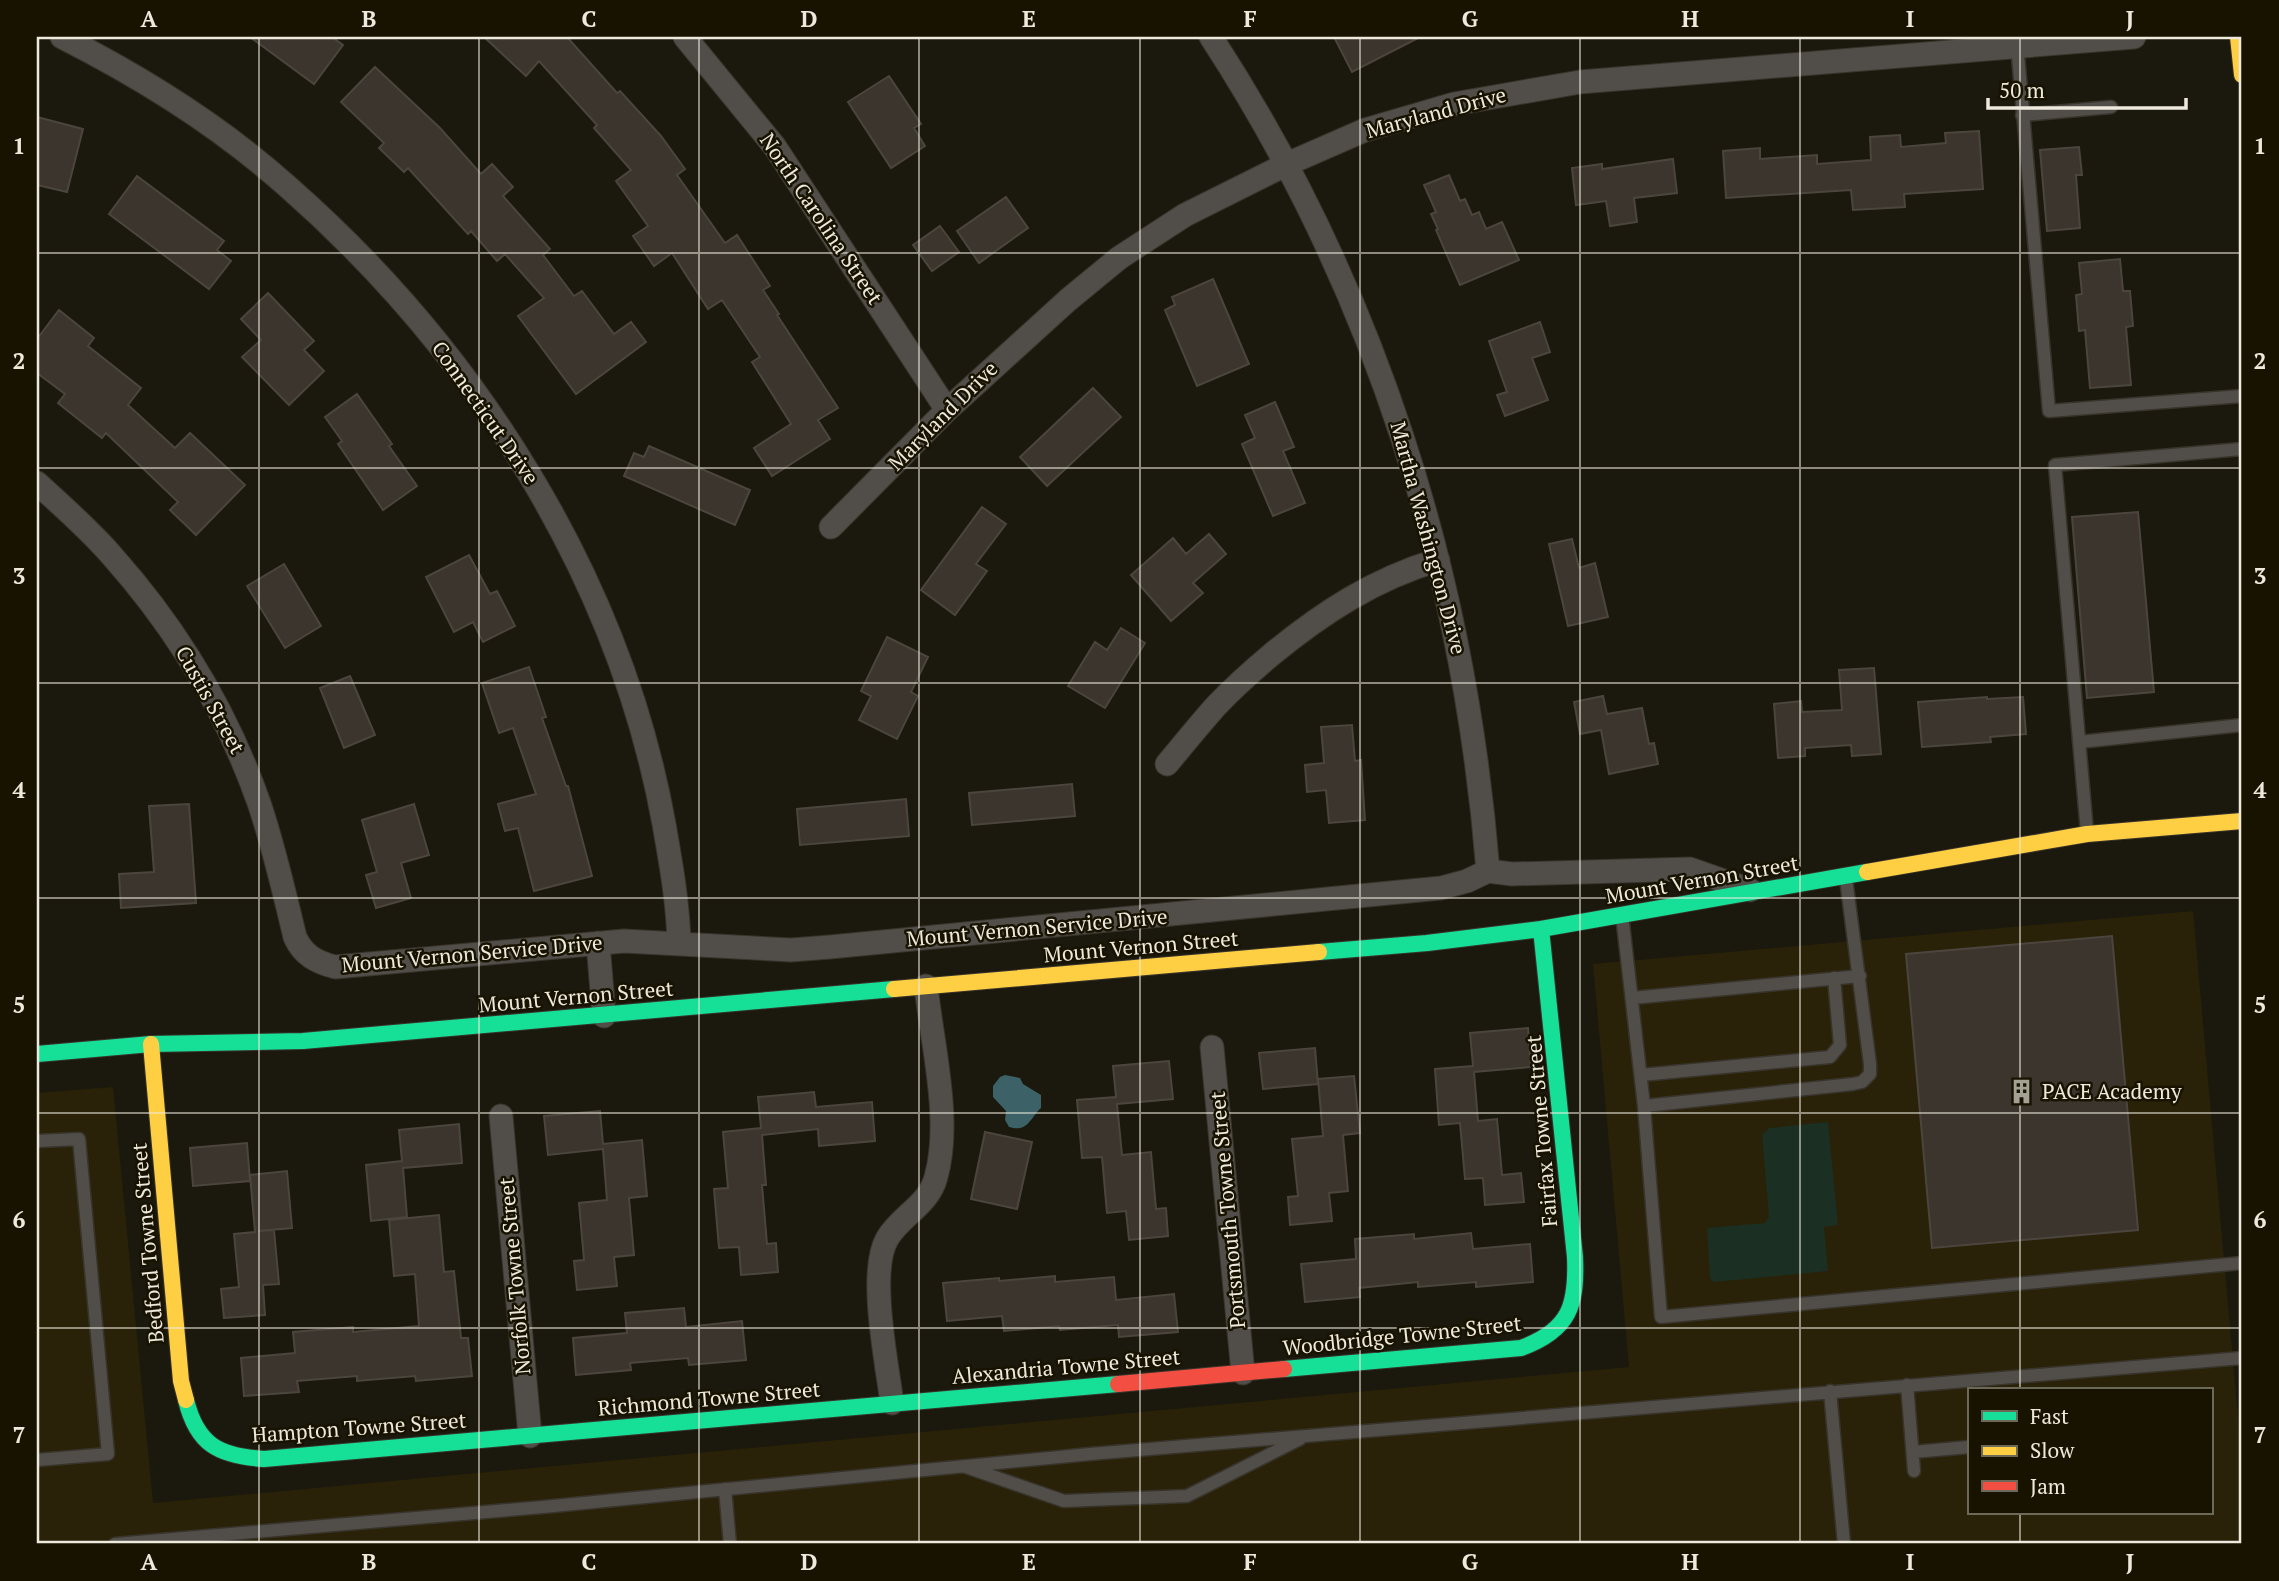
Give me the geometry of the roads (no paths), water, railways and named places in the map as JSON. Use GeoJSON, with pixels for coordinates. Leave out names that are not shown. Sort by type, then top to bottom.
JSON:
{"type":"FeatureCollection","features":[{"type":"Feature","properties":{"kind":"street","name":"Connecticut Drive"},"geometry":{"type":"LineString","coordinates":[[62,37],[164,96],[286,185],[395,291],[466,380],[507,440],[537,487],[585,577],[631,691],[647,743],[661,808],[675,884],[679,943]]}},
{"type":"Feature","properties":{"kind":"street","name":"North Carolina Street"},"geometry":{"type":"LineString","coordinates":[[685,37],[775,147],[947,410]]}},
{"type":"Feature","properties":{"kind":"street","name":"Martha Washington Drive"},"geometry":{"type":"LineString","coordinates":[[1211,37],[1261,118],[1333,258],[1400,426],[1438,560],[1456,636],[1474,734],[1488,871]]}},
{"type":"Feature","properties":{"kind":"street","name":"Maryland Drive"},"geometry":{"type":"LineString","coordinates":[[831,527],[947,410],[1068,300],[1119,258],[1185,215],[1285,165],[1365,130],[1454,104],[1542,88],[1659,74],[2017,41],[2134,37]]}},
{"type":"Feature","properties":{"kind":"street"},"geometry":{"type":"LineString","coordinates":[[2238,37],[2242,74]]}},
{"type":"Feature","properties":{"kind":"street","name":"Custis Street"},"geometry":{"type":"LineString","coordinates":[[37,483],[93,535],[138,586],[155,607],[210,694],[240,755],[259,804],[295,937],[310,958]]}},
{"type":"Feature","properties":{"kind":"street"},"geometry":{"type":"LineString","coordinates":[[1167,764],[1217,705],[1244,678],[1316,619],[1350,596],[1392,575],[1438,560]]}},
{"type":"Feature","properties":{"kind":"street","name":"Mount Vernon Street"},"geometry":{"type":"LineString","coordinates":[[37,1054],[151,1044],[303,1041],[1366,949],[1541,929],[2087,834],[2242,821]]}},
{"type":"Feature","properties":{"kind":"street","name":"Mount Vernon Service Drive"},"geometry":{"type":"LineString","coordinates":[[310,958],[335,967],[598,943],[648,941],[791,950],[1441,888],[1467,881],[1488,871],[1512,874],[1690,869],[1758,892]]}},
{"type":"Feature","properties":{"kind":"street","name":"Fairfax Towne Street"},"geometry":{"type":"LineString","coordinates":[[1541,929],[1556,1048],[1576,1271],[1571,1309],[1560,1326]]}},
{"type":"Feature","properties":{"kind":"street"},"geometry":{"type":"LineString","coordinates":[[598,943],[604,1016]]}},
{"type":"Feature","properties":{"kind":"street"},"geometry":{"type":"LineString","coordinates":[[892,1403],[877,1278],[881,1251],[898,1223],[922,1204],[936,1179],[941,1132],[940,1085],[926,986]]}},
{"type":"Feature","properties":{"kind":"street","name":"Bedford Towne Street"},"geometry":{"type":"LineString","coordinates":[[151,1044],[181,1381],[188,1411],[199,1435]]}},
{"type":"Feature","properties":{"kind":"street","name":"Portsmouth Towne Street"},"geometry":{"type":"LineString","coordinates":[[1212,1047],[1243,1373]]}},
{"type":"Feature","properties":{"kind":"street","name":"Norfolk Towne Street"},"geometry":{"type":"LineString","coordinates":[[501,1116],[530,1436]]}},
{"type":"Feature","properties":{"kind":"street","name":"Woodbridge Towne Street"},"geometry":{"type":"LineString","coordinates":[[1243,1373],[1521,1348],[1542,1341],[1560,1326]]}},
{"type":"Feature","properties":{"kind":"street","name":"Alexandria Towne Street"},"geometry":{"type":"LineString","coordinates":[[892,1403],[1243,1373]]}},
{"type":"Feature","properties":{"kind":"street","name":"Richmond Towne Street"},"geometry":{"type":"LineString","coordinates":[[530,1436],[892,1403]]}},
{"type":"Feature","properties":{"kind":"street","name":"Hampton Towne Street"},"geometry":{"type":"LineString","coordinates":[[199,1435],[211,1448],[227,1455],[265,1459],[530,1436]]}},
{"type":"Feature","properties":{"kind":"lane"},"geometry":{"type":"LineString","coordinates":[[2017,41],[2049,411],[2242,397]]}},
{"type":"Feature","properties":{"kind":"lane"},"geometry":{"type":"LineString","coordinates":[[2022,115],[2112,107]]}},
{"type":"Feature","properties":{"kind":"lane"},"geometry":{"type":"LineString","coordinates":[[2087,834],[2055,465],[2242,449]]}},
{"type":"Feature","properties":{"kind":"lane"},"geometry":{"type":"LineString","coordinates":[[2079,742],[2242,725]]}},
{"type":"Feature","properties":{"kind":"lane"},"geometry":{"type":"LineString","coordinates":[[1644,1106],[1862,1082],[1870,1074],[1860,976],[1845,877]]}},
{"type":"Feature","properties":{"kind":"lane"},"geometry":{"type":"LineString","coordinates":[[1622,915],[1641,1075],[1661,1317],[2242,1263]]}},
{"type":"Feature","properties":{"kind":"lane"},"geometry":{"type":"LineString","coordinates":[[1632,998],[1860,976]]}},
{"type":"Feature","properties":{"kind":"lane"},"geometry":{"type":"LineString","coordinates":[[1641,1075],[1830,1056],[1840,1045],[1834,978]]}},
{"type":"Feature","properties":{"kind":"lane"},"geometry":{"type":"LineString","coordinates":[[37,1141],[79,1139],[108,1454],[37,1460]]}},
{"type":"Feature","properties":{"kind":"lane"},"geometry":{"type":"LineString","coordinates":[[115,1544],[962,1466],[2242,1358]]}},
{"type":"Feature","properties":{"kind":"lane"},"geometry":{"type":"LineString","coordinates":[[1907,1385],[1914,1471]]}},
{"type":"Feature","properties":{"kind":"lane"},"geometry":{"type":"LineString","coordinates":[[1830,1391],[1844,1544]]}},
{"type":"Feature","properties":{"kind":"lane"},"geometry":{"type":"LineString","coordinates":[[962,1466],[1064,1501],[1187,1496],[1307,1436]]}},
{"type":"Feature","properties":{"kind":"lane"},"geometry":{"type":"LineString","coordinates":[[1913,1452],[1968,1447]]}},
{"type":"Feature","properties":{"kind":"lane"},"geometry":{"type":"LineString","coordinates":[[725,1489],[730,1544]]}},
{"type":"Feature","properties":{"kind":"water"},"geometry":{"type":"Polygon","coordinates":[[[1005,1075],[1020,1078],[1023,1084],[1041,1095],[1041,1108],[1028,1124],[1020,1128],[1009,1127],[1005,1120],[1006,1111],[993,1097],[993,1086],[1005,1075]]]}},
{"type":"Feature","properties":{"kind":"place","name":"PACE Academy"},"geometry":{"type":"Point","coordinates":[2022,1092]}}]}
